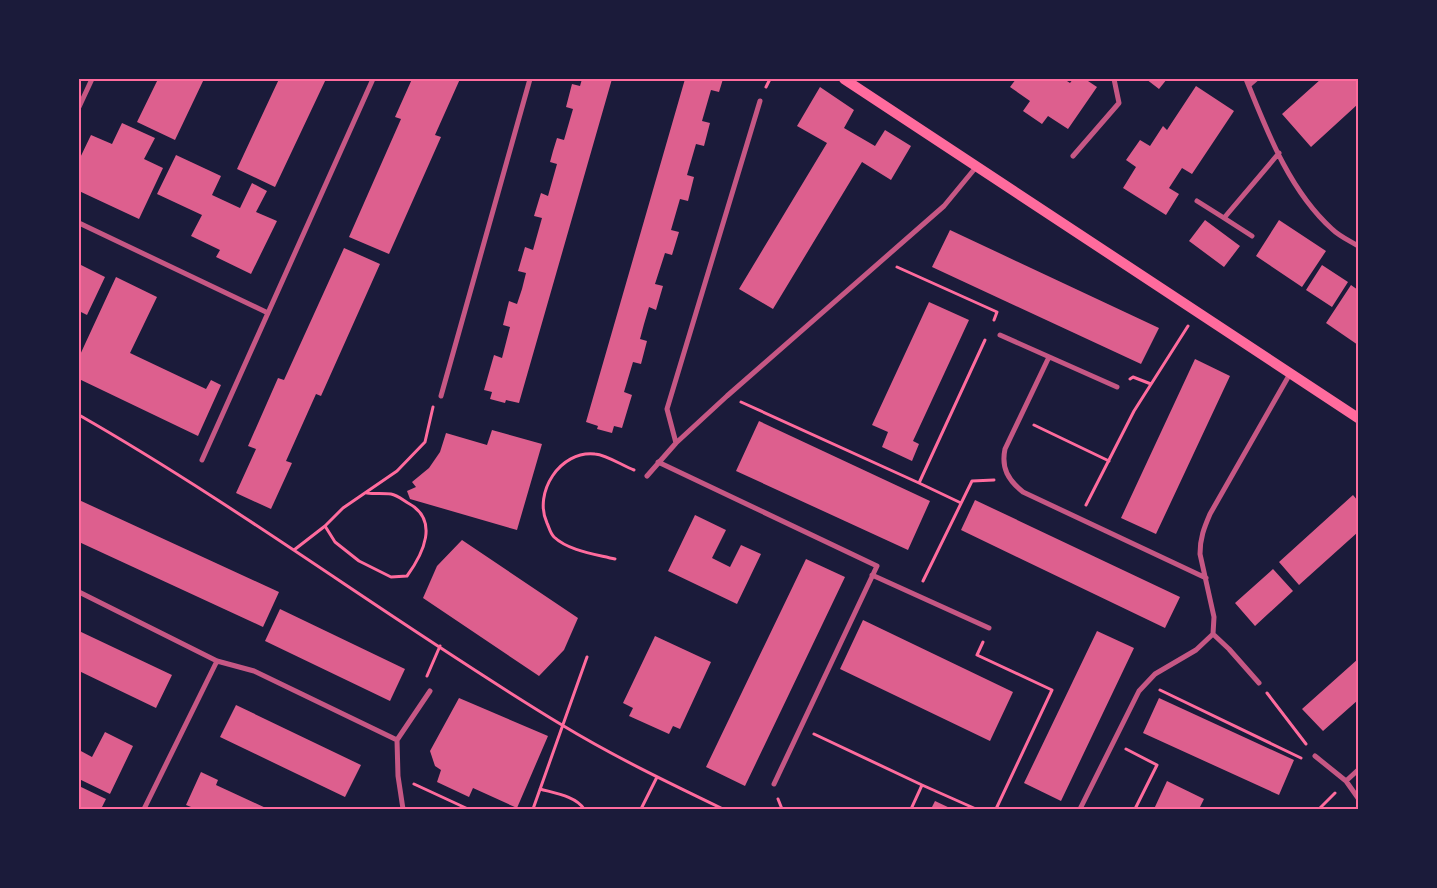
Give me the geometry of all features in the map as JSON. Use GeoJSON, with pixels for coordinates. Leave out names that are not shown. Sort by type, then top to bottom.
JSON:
{"type":"FeatureCollection","features":[{"type":"Feature","properties":{"kind":"main road"},"geometry":{"type":"LineString","coordinates":[[844,79],[1291,371],[1358,418]]}},
{"type":"Feature","properties":{"kind":"street"},"geometry":{"type":"LineString","coordinates":[[79,107],[92,79]]}},
{"type":"Feature","properties":{"kind":"street"},"geometry":{"type":"LineString","coordinates":[[202,460],[373,79]]}},
{"type":"Feature","properties":{"kind":"street"},"geometry":{"type":"LineString","coordinates":[[441,396],[530,79]]}},
{"type":"Feature","properties":{"kind":"street"},"geometry":{"type":"LineString","coordinates":[[1073,156],[1119,103],[1114,79]]}},
{"type":"Feature","properties":{"kind":"street"},"geometry":{"type":"LineString","coordinates":[[1246,79],[1269,137],[1301,192],[1332,230],[1358,246]]}},
{"type":"Feature","properties":{"kind":"street"},"geometry":{"type":"LineString","coordinates":[[1249,85],[1256,79]]}},
{"type":"Feature","properties":{"kind":"street"},"geometry":{"type":"LineString","coordinates":[[676,443],[667,409],[760,102]]}},
{"type":"Feature","properties":{"kind":"street"},"geometry":{"type":"LineString","coordinates":[[1224,218],[1279,153]]}},
{"type":"Feature","properties":{"kind":"street"},"geometry":{"type":"LineString","coordinates":[[647,476],[676,443],[727,396],[881,259],[944,206],[977,165]]}},
{"type":"Feature","properties":{"kind":"street"},"geometry":{"type":"LineString","coordinates":[[1198,201],[1252,236]]}},
{"type":"Feature","properties":{"kind":"street"},"geometry":{"type":"LineString","coordinates":[[79,222],[268,313]]}},
{"type":"Feature","properties":{"kind":"street"},"geometry":{"type":"LineString","coordinates":[[1000,335],[1117,387]]}},
{"type":"Feature","properties":{"kind":"street"},"geometry":{"type":"LineString","coordinates":[[1049,357],[1004,456],[1004,465],[1009,480],[1023,492],[1206,578]]}},
{"type":"Feature","properties":{"kind":"street"},"geometry":{"type":"LineString","coordinates":[[1080,809],[1139,690],[1167,665],[1196,650],[1213,634],[1214,617],[1200,554],[1202,530],[1291,371]]}},
{"type":"Feature","properties":{"kind":"street"},"geometry":{"type":"LineString","coordinates":[[658,462],[877,566],[774,784]]}},
{"type":"Feature","properties":{"kind":"street"},"geometry":{"type":"LineString","coordinates":[[872,576],[989,628]]}},
{"type":"Feature","properties":{"kind":"street"},"geometry":{"type":"LineString","coordinates":[[79,592],[217,660],[254,671],[397,740]]}},
{"type":"Feature","properties":{"kind":"street"},"geometry":{"type":"LineString","coordinates":[[1213,634],[1230,649],[1259,683]]}},
{"type":"Feature","properties":{"kind":"street"},"geometry":{"type":"LineString","coordinates":[[144,809],[217,660]]}},
{"type":"Feature","properties":{"kind":"street"},"geometry":{"type":"LineString","coordinates":[[403,809],[398,776],[397,740],[430,691]]}},
{"type":"Feature","properties":{"kind":"street"},"geometry":{"type":"LineString","coordinates":[[1315,756],[1346,781],[1358,798]]}},
{"type":"Feature","properties":{"kind":"street"},"geometry":{"type":"LineString","coordinates":[[1346,781],[1358,770]]}},
{"type":"Feature","properties":{"kind":"path"},"geometry":{"type":"LineString","coordinates":[[881,259],[997,312],[993,321]]}},
{"type":"Feature","properties":{"kind":"path"},"geometry":{"type":"LineString","coordinates":[[1079,518],[1134,411],[1198,310]]}},
{"type":"Feature","properties":{"kind":"path"},"geometry":{"type":"LineString","coordinates":[[920,483],[985,339]]}},
{"type":"Feature","properties":{"kind":"path"},"geometry":{"type":"LineString","coordinates":[[294,550],[325,526],[343,508],[397,471],[425,442],[432,408],[441,396]]}},
{"type":"Feature","properties":{"kind":"path"},"geometry":{"type":"LineString","coordinates":[[727,396],[961,503]]}},
{"type":"Feature","properties":{"kind":"path"},"geometry":{"type":"LineString","coordinates":[[79,415],[193,483],[561,725],[658,777],[723,809]]}},
{"type":"Feature","properties":{"kind":"path"},"geometry":{"type":"LineString","coordinates":[[1020,418],[1109,461]]}},
{"type":"Feature","properties":{"kind":"path"},"geometry":{"type":"LineString","coordinates":[[615,559],[568,546],[552,536],[544,518],[542,500],[550,478],[571,458],[595,454],[647,476]]}},
{"type":"Feature","properties":{"kind":"path"},"geometry":{"type":"LineString","coordinates":[[916,595],[972,481],[1009,480]]}},
{"type":"Feature","properties":{"kind":"path"},"geometry":{"type":"LineString","coordinates":[[325,526],[335,542],[359,561],[391,577],[407,576],[417,563],[426,543],[426,524],[415,507],[392,494],[367,493]]}},
{"type":"Feature","properties":{"kind":"path"},"geometry":{"type":"LineString","coordinates":[[989,628],[978,655],[1052,690],[996,809]]}},
{"type":"Feature","properties":{"kind":"path"},"geometry":{"type":"LineString","coordinates":[[430,691],[426,679],[440,646]]}},
{"type":"Feature","properties":{"kind":"path"},"geometry":{"type":"LineString","coordinates":[[533,809],[561,725],[587,658]]}},
{"type":"Feature","properties":{"kind":"path"},"geometry":{"type":"LineString","coordinates":[[1145,683],[1301,758],[1315,756],[1259,683]]}},
{"type":"Feature","properties":{"kind":"path"},"geometry":{"type":"LineString","coordinates":[[801,728],[976,809]]}},
{"type":"Feature","properties":{"kind":"path"},"geometry":{"type":"LineString","coordinates":[[1113,743],[1157,765],[1135,809]]}},
{"type":"Feature","properties":{"kind":"path"},"geometry":{"type":"LineString","coordinates":[[398,776],[468,809]]}},
{"type":"Feature","properties":{"kind":"path"},"geometry":{"type":"LineString","coordinates":[[641,809],[658,777]]}},
{"type":"Feature","properties":{"kind":"path"},"geometry":{"type":"LineString","coordinates":[[1319,809],[1346,781]]}},
{"type":"Feature","properties":{"kind":"path"},"geometry":{"type":"LineString","coordinates":[[911,809],[922,785]]}},
{"type":"Feature","properties":{"kind":"path"},"geometry":{"type":"LineString","coordinates":[[540,790],[564,795],[581,804],[584,809]]}},
{"type":"Feature","properties":{"kind":"building"},"geometry":{"type":"Polygon","coordinates":[[[158,79],[204,79],[175,140],[137,122],[158,79]]]}},
{"type":"Feature","properties":{"kind":"building"},"geometry":{"type":"Polygon","coordinates":[[[279,79],[326,79],[275,187],[237,169],[279,79]]]}},
{"type":"Feature","properties":{"kind":"building"},"geometry":{"type":"Polygon","coordinates":[[[412,79],[460,79],[435,135],[441,137],[389,254],[349,237],[401,119],[395,117],[412,79]]]}},
{"type":"Feature","properties":{"kind":"building"},"geometry":{"type":"Polygon","coordinates":[[[582,79],[612,79],[519,403],[506,400],[505,403],[490,399],[492,392],[484,390],[494,355],[502,358],[510,327],[503,325],[509,301],[517,304],[522,289],[526,273],[518,271],[525,247],[533,250],[542,218],[534,216],[541,193],[548,196],[557,164],[550,162],[553,151],[557,138],[564,140],[573,109],[566,107],[572,84],[580,86],[582,79]]]}},
{"type":"Feature","properties":{"kind":"building"},"geometry":{"type":"Polygon","coordinates":[[[685,79],[723,79],[719,92],[711,90],[702,121],[710,123],[704,146],[696,144],[687,175],[694,177],[688,201],[680,199],[671,230],[679,232],[672,255],[665,253],[655,284],[663,286],[656,310],[649,307],[640,339],[647,341],[641,364],[633,362],[624,392],[632,395],[622,428],[614,426],[612,433],[597,429],[598,426],[586,422],[685,79]]]}},
{"type":"Feature","properties":{"kind":"building"},"geometry":{"type":"Polygon","coordinates":[[[1016,79],[1064,79],[1070,83],[1073,79],[1085,79],[1097,87],[1068,129],[1048,116],[1042,124],[1023,111],[1030,101],[1010,87],[1016,79]]]}},
{"type":"Feature","properties":{"kind":"building"},"geometry":{"type":"Polygon","coordinates":[[[1146,79],[1167,79],[1159,89],[1146,79]]]}},
{"type":"Feature","properties":{"kind":"building"},"geometry":{"type":"Polygon","coordinates":[[[1321,79],[1358,79],[1358,104],[1311,147],[1282,114],[1321,79]]]}},
{"type":"Feature","properties":{"kind":"building"},"geometry":{"type":"Polygon","coordinates":[[[1196,86],[1234,111],[1192,174],[1182,168],[1169,188],[1179,194],[1166,215],[1123,188],[1136,167],[1126,160],[1140,140],[1150,146],[1163,126],[1167,130],[1196,86]]]}},
{"type":"Feature","properties":{"kind":"building"},"geometry":{"type":"Polygon","coordinates":[[[820,87],[854,110],[844,128],[875,146],[885,130],[911,146],[891,180],[862,162],[773,309],[739,289],[827,143],[797,126],[820,87]]]}},
{"type":"Feature","properties":{"kind":"building"},"geometry":{"type":"Polygon","coordinates":[[[122,123],[155,138],[144,159],[163,168],[139,219],[79,191],[79,160],[91,135],[112,144],[122,123]]]}},
{"type":"Feature","properties":{"kind":"building"},"geometry":{"type":"Polygon","coordinates":[[[176,155],[221,176],[212,195],[240,208],[252,183],[267,191],[256,212],[277,221],[251,274],[216,257],[220,250],[191,236],[202,215],[157,194],[176,155]]]}},
{"type":"Feature","properties":{"kind":"building"},"geometry":{"type":"Polygon","coordinates":[[[1205,220],[1240,246],[1224,267],[1189,241],[1205,220]]]}},
{"type":"Feature","properties":{"kind":"building"},"geometry":{"type":"Polygon","coordinates":[[[1279,220],[1326,251],[1302,287],[1256,256],[1279,220]]]}},
{"type":"Feature","properties":{"kind":"building"},"geometry":{"type":"Polygon","coordinates":[[[950,230],[1159,328],[1141,364],[932,267],[950,230]]]}},
{"type":"Feature","properties":{"kind":"building"},"geometry":{"type":"Polygon","coordinates":[[[344,248],[380,264],[321,396],[316,394],[286,461],[292,463],[271,509],[236,493],[256,449],[248,446],[278,378],[284,380],[344,248]]]}},
{"type":"Feature","properties":{"kind":"building"},"geometry":{"type":"Polygon","coordinates":[[[79,264],[105,277],[87,315],[79,311],[79,264]]]}},
{"type":"Feature","properties":{"kind":"building"},"geometry":{"type":"Polygon","coordinates":[[[1322,265],[1348,282],[1332,307],[1306,290],[1322,265]]]}},
{"type":"Feature","properties":{"kind":"building"},"geometry":{"type":"Polygon","coordinates":[[[116,277],[157,297],[130,353],[206,389],[211,380],[221,385],[198,436],[79,379],[79,357],[116,277]]]}},
{"type":"Feature","properties":{"kind":"building"},"geometry":{"type":"Polygon","coordinates":[[[1351,285],[1358,290],[1358,345],[1326,323],[1351,285]]]}},
{"type":"Feature","properties":{"kind":"building"},"geometry":{"type":"Polygon","coordinates":[[[929,302],[969,320],[913,441],[919,444],[912,461],[882,447],[888,432],[872,425],[929,302]]]}},
{"type":"Feature","properties":{"kind":"building"},"geometry":{"type":"Polygon","coordinates":[[[1195,359],[1230,376],[1156,534],[1121,518],[1195,359]]]}},
{"type":"Feature","properties":{"kind":"building"},"geometry":{"type":"Polygon","coordinates":[[[759,421],[930,501],[908,550],[736,471],[759,421]]]}},
{"type":"Feature","properties":{"kind":"building"},"geometry":{"type":"Polygon","coordinates":[[[492,430],[542,444],[517,530],[410,499],[407,491],[416,487],[412,482],[429,468],[440,452],[446,433],[487,445],[492,430]]]}},
{"type":"Feature","properties":{"kind":"building"},"geometry":{"type":"Polygon","coordinates":[[[1353,495],[1358,501],[1358,532],[1299,585],[1279,562],[1353,495]]]}},
{"type":"Feature","properties":{"kind":"building"},"geometry":{"type":"Polygon","coordinates":[[[79,500],[279,592],[263,627],[79,542],[79,500]]]}},
{"type":"Feature","properties":{"kind":"building"},"geometry":{"type":"Polygon","coordinates":[[[975,500],[1180,597],[1165,628],[961,530],[975,500]]]}},
{"type":"Feature","properties":{"kind":"building"},"geometry":{"type":"Polygon","coordinates":[[[695,515],[726,530],[712,558],[730,567],[741,545],[761,554],[737,604],[668,571],[695,515]]]}},
{"type":"Feature","properties":{"kind":"building"},"geometry":{"type":"Polygon","coordinates":[[[462,540],[578,618],[564,650],[539,676],[423,598],[437,566],[462,540]]]}},
{"type":"Feature","properties":{"kind":"building"},"geometry":{"type":"Polygon","coordinates":[[[806,559],[845,577],[745,786],[706,767],[806,559]]]}},
{"type":"Feature","properties":{"kind":"building"},"geometry":{"type":"Polygon","coordinates":[[[1273,569],[1293,591],[1255,626],[1235,603],[1273,569]]]}},
{"type":"Feature","properties":{"kind":"building"},"geometry":{"type":"Polygon","coordinates":[[[280,609],[405,669],[390,701],[265,641],[280,609]]]}},
{"type":"Feature","properties":{"kind":"building"},"geometry":{"type":"Polygon","coordinates":[[[863,620],[1013,692],[990,741],[840,669],[863,620]]]}},
{"type":"Feature","properties":{"kind":"building"},"geometry":{"type":"Polygon","coordinates":[[[79,631],[172,675],[156,708],[79,671],[79,631]]]}},
{"type":"Feature","properties":{"kind":"building"},"geometry":{"type":"Polygon","coordinates":[[[1097,631],[1134,648],[1061,801],[1024,783],[1097,631]]]}},
{"type":"Feature","properties":{"kind":"building"},"geometry":{"type":"Polygon","coordinates":[[[655,636],[711,662],[680,729],[673,726],[669,734],[629,716],[633,708],[623,703],[655,636]]]}},
{"type":"Feature","properties":{"kind":"building"},"geometry":{"type":"Polygon","coordinates":[[[1358,659],[1358,700],[1323,731],[1302,709],[1358,659]]]}},
{"type":"Feature","properties":{"kind":"building"},"geometry":{"type":"Polygon","coordinates":[[[459,698],[548,736],[517,808],[473,788],[469,797],[437,782],[441,770],[435,766],[430,751],[459,698]]]}},
{"type":"Feature","properties":{"kind":"building"},"geometry":{"type":"Polygon","coordinates":[[[1159,698],[1294,760],[1279,795],[1143,733],[1159,698]]]}},
{"type":"Feature","properties":{"kind":"building"},"geometry":{"type":"Polygon","coordinates":[[[236,705],[361,765],[345,797],[220,737],[236,705]]]}},
{"type":"Feature","properties":{"kind":"building"},"geometry":{"type":"Polygon","coordinates":[[[105,732],[133,746],[110,794],[79,779],[79,750],[92,757],[105,732]]]}},
{"type":"Feature","properties":{"kind":"building"},"geometry":{"type":"Polygon","coordinates":[[[201,772],[218,780],[216,785],[268,809],[196,809],[186,805],[201,772]]]}},
{"type":"Feature","properties":{"kind":"building"},"geometry":{"type":"Polygon","coordinates":[[[1167,781],[1204,799],[1199,809],[1154,809],[1167,781]]]}},
{"type":"Feature","properties":{"kind":"building"},"geometry":{"type":"Polygon","coordinates":[[[79,786],[106,799],[101,809],[79,809],[79,786]]]}},
{"type":"Feature","properties":{"kind":"building"},"geometry":{"type":"Polygon","coordinates":[[[935,801],[952,809],[931,809],[935,801]]]}}]}
